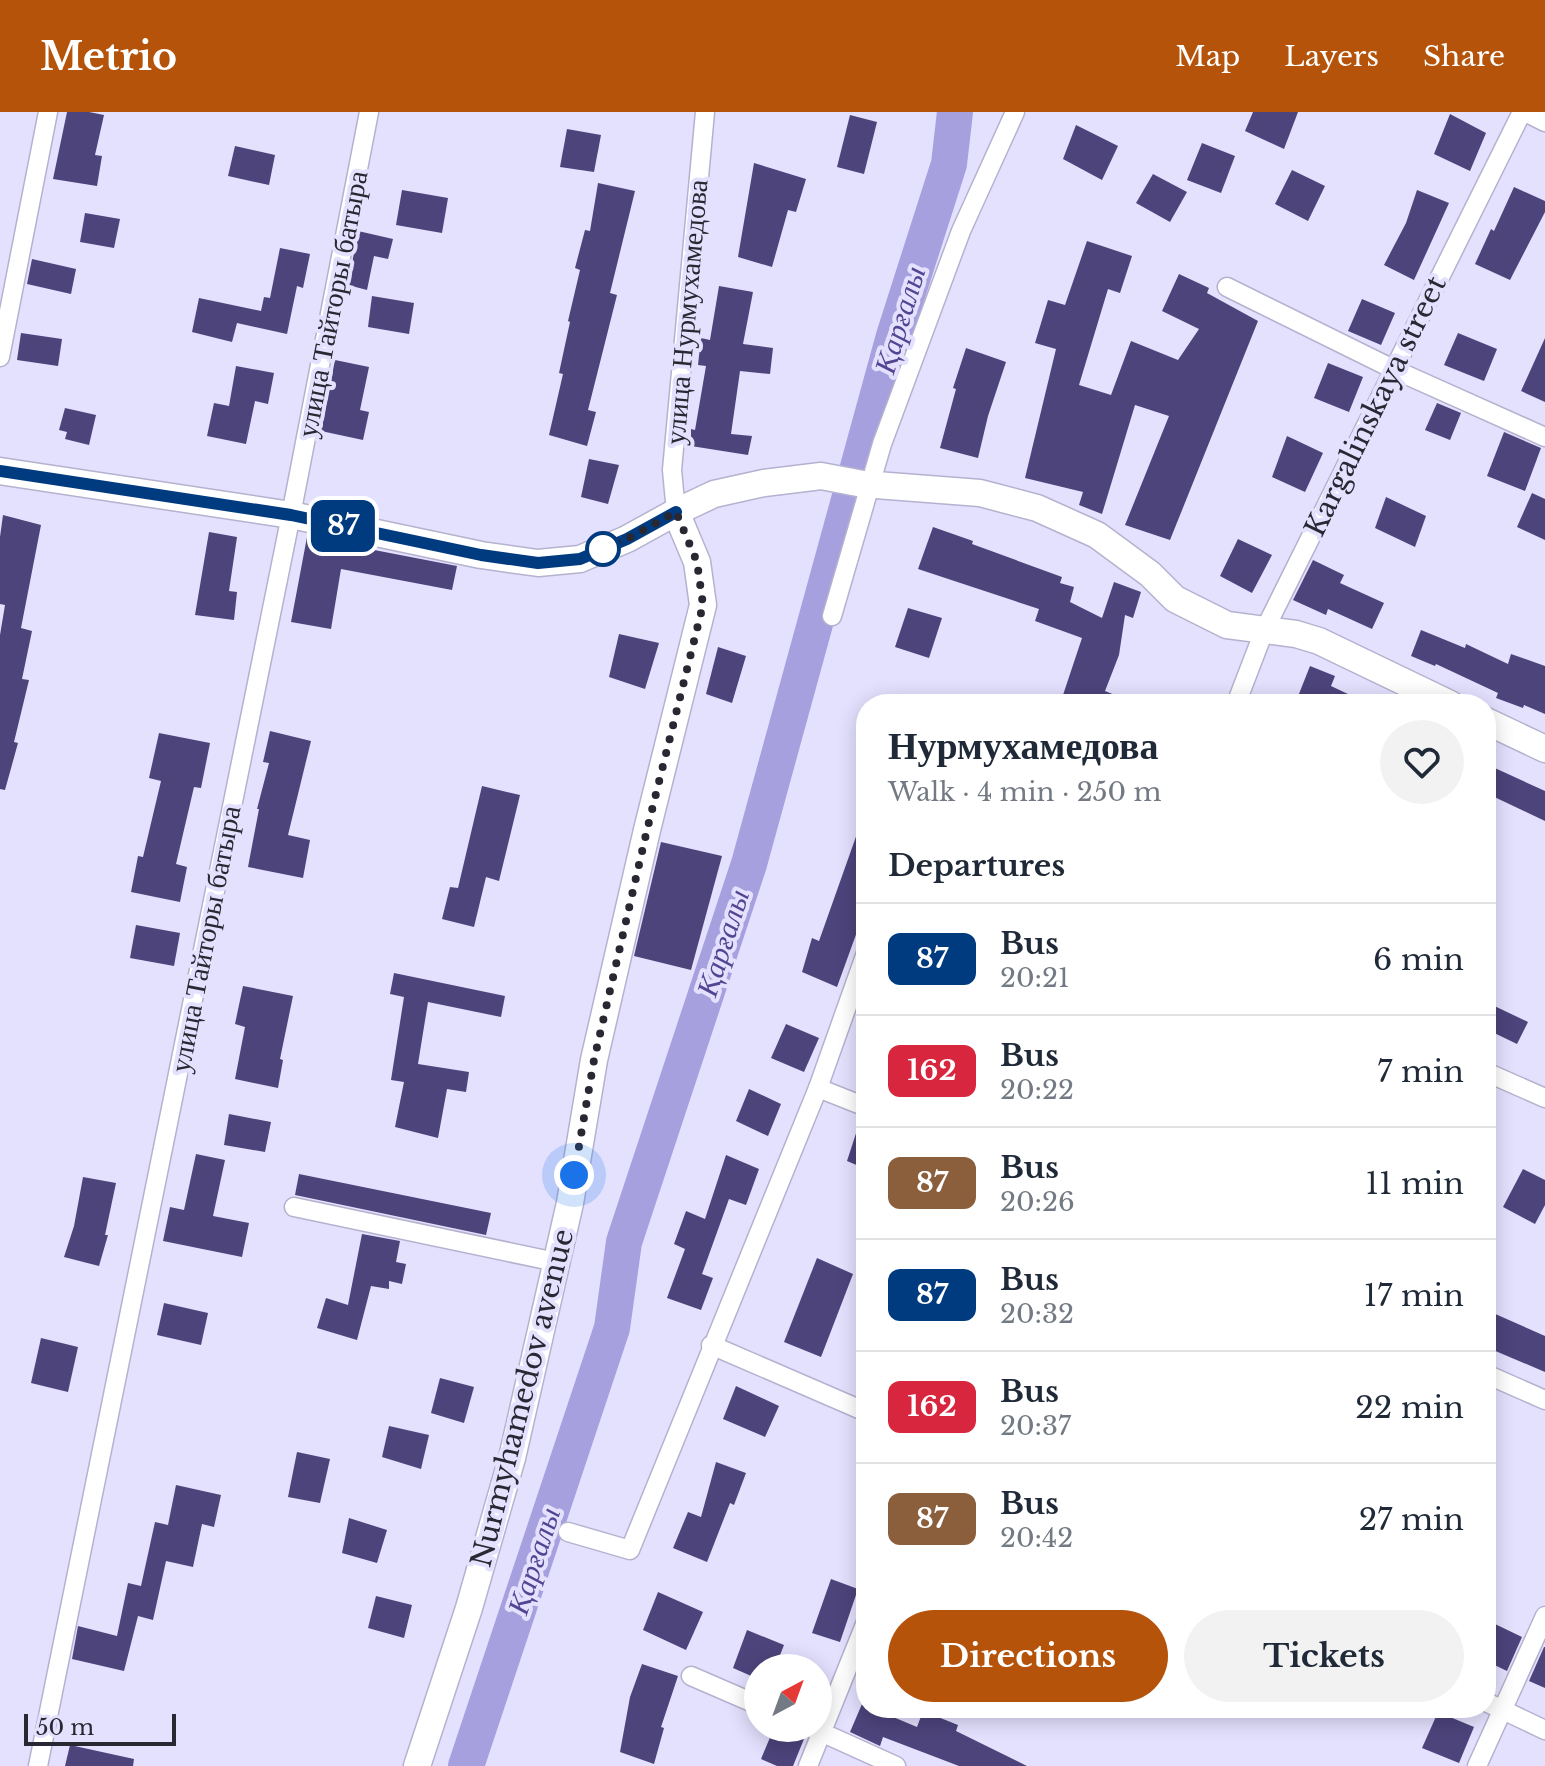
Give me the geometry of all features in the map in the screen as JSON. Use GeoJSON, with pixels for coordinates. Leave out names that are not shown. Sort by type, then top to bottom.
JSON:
{"type":"FeatureCollection","features":[{"type":"Feature","properties":{"kind":"street"},"geometry":{"type":"LineString","coordinates":[[0,357],[48,112]]}},
{"type":"Feature","properties":{"kind":"street","name":"улица Тайторы батыра"},"geometry":{"type":"LineString","coordinates":[[38,1766],[291,515],[369,112]]}},
{"type":"Feature","properties":{"kind":"street","name":"улица Нурмухамедова"},"geometry":{"type":"LineString","coordinates":[[676,512],[672,470],[705,112]]}},
{"type":"Feature","properties":{"kind":"street"},"geometry":{"type":"LineString","coordinates":[[832,616],[867,485],[961,231],[1015,112]]}},
{"type":"Feature","properties":{"kind":"street"},"geometry":{"type":"LineString","coordinates":[[1523,112],[1545,122]]}},
{"type":"Feature","properties":{"kind":"street","name":"Kargalinskaya street"},"geometry":{"type":"LineString","coordinates":[[1240,694],[1264,631],[1523,112]]}},
{"type":"Feature","properties":{"kind":"street"},"geometry":{"type":"LineString","coordinates":[[1227,287],[1393,369],[1545,437]]}},
{"type":"Feature","properties":{"kind":"street"},"geometry":{"type":"LineString","coordinates":[[0,471],[291,515],[481,555],[538,563],[580,559],[627,539],[714,494],[764,483],[821,476],[867,485],[980,493],[1037,508],[1097,535],[1150,574],[1175,599],[1227,625],[1296,634],[1319,641],[1429,694]]}},
{"type":"Feature","properties":{"kind":"street","name":"Nurmyhamedov avenue"},"geometry":{"type":"LineString","coordinates":[[417,1766],[469,1608],[512,1458],[570,1203],[594,1060],[703,605],[697,562],[676,512]]}},
{"type":"Feature","properties":{"kind":"street"},"geometry":{"type":"LineString","coordinates":[[1496,726],[1545,749]]}},
{"type":"Feature","properties":{"kind":"street"},"geometry":{"type":"LineString","coordinates":[[568,1532],[630,1550],[818,1088],[856,981]]}},
{"type":"Feature","properties":{"kind":"street"},"geometry":{"type":"LineString","coordinates":[[1496,1076],[1545,1098]]}},
{"type":"Feature","properties":{"kind":"street"},"geometry":{"type":"LineString","coordinates":[[818,1088],[856,1103]]}},
{"type":"Feature","properties":{"kind":"street"},"geometry":{"type":"LineString","coordinates":[[294,1207],[556,1262]]}},
{"type":"Feature","properties":{"kind":"street"},"geometry":{"type":"LineString","coordinates":[[711,1345],[856,1408]]}},
{"type":"Feature","properties":{"kind":"street"},"geometry":{"type":"LineString","coordinates":[[1496,1378],[1545,1400]]}},
{"type":"Feature","properties":{"kind":"street"},"geometry":{"type":"LineString","coordinates":[[1496,1702],[1545,1616]]}},
{"type":"Feature","properties":{"kind":"street"},"geometry":{"type":"LineString","coordinates":[[832,1695],[856,1644]]}},
{"type":"Feature","properties":{"kind":"street"},"geometry":{"type":"LineString","coordinates":[[691,1676],[744,1699]]}},
{"type":"Feature","properties":{"kind":"street"},"geometry":{"type":"LineString","coordinates":[[1496,1707],[1545,1730]]}},
{"type":"Feature","properties":{"kind":"street"},"geometry":{"type":"LineString","coordinates":[[1477,1766],[1491,1718]]}},
{"type":"Feature","properties":{"kind":"street"},"geometry":{"type":"LineString","coordinates":[[832,1737],[896,1766]]}},
{"type":"Feature","properties":{"kind":"street"},"geometry":{"type":"LineString","coordinates":[[808,1766],[813,1742]]}},
{"type":"Feature","properties":{"kind":"building"},"geometry":{"type":"Polygon","coordinates":[[[67,112],[104,115],[95,155],[102,156],[97,186],[53,179],[67,112]]]}},
{"type":"Feature","properties":{"kind":"building"},"geometry":{"type":"Polygon","coordinates":[[[1253,112],[1298,112],[1284,149],[1245,131],[1253,112]]]}},
{"type":"Feature","properties":{"kind":"building"},"geometry":{"type":"Polygon","coordinates":[[[1450,114],[1486,133],[1470,171],[1434,154],[1450,114]]]}},
{"type":"Feature","properties":{"kind":"building"},"geometry":{"type":"Polygon","coordinates":[[[850,115],[877,122],[864,174],[837,167],[850,115]]]}},
{"type":"Feature","properties":{"kind":"building"},"geometry":{"type":"Polygon","coordinates":[[[1076,125],[1118,146],[1102,180],[1063,159],[1076,125]]]}},
{"type":"Feature","properties":{"kind":"building"},"geometry":{"type":"Polygon","coordinates":[[[567,129],[601,135],[594,172],[560,167],[567,129]]]}},
{"type":"Feature","properties":{"kind":"building"},"geometry":{"type":"Polygon","coordinates":[[[1202,143],[1235,156],[1221,193],[1187,180],[1202,143]]]}},
{"type":"Feature","properties":{"kind":"building"},"geometry":{"type":"Polygon","coordinates":[[[235,146],[275,155],[269,185],[228,176],[235,146]]]}},
{"type":"Feature","properties":{"kind":"building"},"geometry":{"type":"Polygon","coordinates":[[[754,163],[806,179],[796,212],[788,210],[772,267],[738,257],[754,163]]]}},
{"type":"Feature","properties":{"kind":"building"},"geometry":{"type":"Polygon","coordinates":[[[1292,170],[1325,186],[1308,221],[1275,204],[1292,170]]]}},
{"type":"Feature","properties":{"kind":"building"},"geometry":{"type":"Polygon","coordinates":[[[1153,174],[1187,192],[1170,222],[1136,203],[1153,174]]]}},
{"type":"Feature","properties":{"kind":"building"},"geometry":{"type":"Polygon","coordinates":[[[598,183],[635,191],[610,293],[617,295],[588,410],[596,412],[587,446],[549,435],[563,374],[559,373],[580,270],[575,268],[585,230],[590,231],[598,183]]]}},
{"type":"Feature","properties":{"kind":"building"},"geometry":{"type":"Polygon","coordinates":[[[1514,187],[1545,201],[1545,212],[1510,280],[1475,264],[1514,187]]]}},
{"type":"Feature","properties":{"kind":"building"},"geometry":{"type":"Polygon","coordinates":[[[402,190],[448,198],[442,233],[396,225],[402,190]]]}},
{"type":"Feature","properties":{"kind":"building"},"geometry":{"type":"Polygon","coordinates":[[[1417,190],[1449,203],[1414,280],[1384,265],[1406,223],[1417,190]]]}},
{"type":"Feature","properties":{"kind":"building"},"geometry":{"type":"Polygon","coordinates":[[[85,213],[120,219],[114,248],[80,242],[85,213]]]}},
{"type":"Feature","properties":{"kind":"building"},"geometry":{"type":"Polygon","coordinates":[[[358,231],[393,239],[388,259],[374,256],[367,290],[348,285],[358,231]]]}},
{"type":"Feature","properties":{"kind":"building"},"geometry":{"type":"Polygon","coordinates":[[[1087,241],[1132,256],[1120,293],[1108,289],[1079,385],[1111,395],[1131,341],[1178,360],[1199,329],[1162,311],[1179,274],[1209,288],[1207,293],[1258,321],[1170,540],[1125,525],[1169,416],[1135,405],[1102,514],[1079,505],[1083,492],[1025,478],[1056,349],[1035,343],[1048,300],[1065,305],[1087,241]]]}},
{"type":"Feature","properties":{"kind":"building"},"geometry":{"type":"Polygon","coordinates":[[[280,248],[310,254],[303,288],[297,286],[287,334],[237,323],[232,342],[192,332],[199,298],[261,311],[264,297],[270,298],[280,248]]]}},
{"type":"Feature","properties":{"kind":"building"},"geometry":{"type":"Polygon","coordinates":[[[32,259],[76,269],[71,294],[27,284],[32,259]]]}},
{"type":"Feature","properties":{"kind":"building"},"geometry":{"type":"Polygon","coordinates":[[[719,286],[753,292],[743,344],[773,348],[770,374],[740,371],[731,434],[752,436],[748,455],[691,446],[691,429],[695,430],[706,366],[698,365],[701,338],[710,340],[719,286]]]}},
{"type":"Feature","properties":{"kind":"building"},"geometry":{"type":"Polygon","coordinates":[[[372,296],[414,303],[409,334],[368,327],[372,296]]]}},
{"type":"Feature","properties":{"kind":"building"},"geometry":{"type":"Polygon","coordinates":[[[1362,299],[1395,313],[1381,345],[1348,331],[1362,299]]]}},
{"type":"Feature","properties":{"kind":"building"},"geometry":{"type":"Polygon","coordinates":[[[21,333],[62,339],[58,366],[17,360],[21,333]]]}},
{"type":"Feature","properties":{"kind":"building"},"geometry":{"type":"Polygon","coordinates":[[[1458,333],[1497,349],[1484,381],[1444,365],[1458,333]]]}},
{"type":"Feature","properties":{"kind":"building"},"geometry":{"type":"Polygon","coordinates":[[[1545,338],[1545,402],[1521,391],[1545,338]]]}},
{"type":"Feature","properties":{"kind":"building"},"geometry":{"type":"Polygon","coordinates":[[[966,348],[1006,362],[978,458],[940,448],[956,389],[953,388],[966,348]]]}},
{"type":"Feature","properties":{"kind":"building"},"geometry":{"type":"Polygon","coordinates":[[[335,360],[369,367],[360,410],[369,412],[363,440],[321,431],[335,360]]]}},
{"type":"Feature","properties":{"kind":"building"},"geometry":{"type":"Polygon","coordinates":[[[1328,363],[1363,377],[1349,412],[1314,398],[1328,363]]]}},
{"type":"Feature","properties":{"kind":"building"},"geometry":{"type":"Polygon","coordinates":[[[236,366],[274,373],[268,404],[255,401],[246,444],[207,436],[214,403],[229,406],[236,366]]]}},
{"type":"Feature","properties":{"kind":"building"},"geometry":{"type":"Polygon","coordinates":[[[1437,403],[1461,413],[1450,440],[1425,430],[1437,403]]]}},
{"type":"Feature","properties":{"kind":"building"},"geometry":{"type":"Polygon","coordinates":[[[65,408],[96,415],[89,445],[65,439],[67,432],[59,430],[65,408]]]}},
{"type":"Feature","properties":{"kind":"building"},"geometry":{"type":"Polygon","coordinates":[[[1504,432],[1541,448],[1525,491],[1487,476],[1504,432]]]}},
{"type":"Feature","properties":{"kind":"building"},"geometry":{"type":"Polygon","coordinates":[[[1287,436],[1323,453],[1305,492],[1272,477],[1287,436]]]}},
{"type":"Feature","properties":{"kind":"building"},"geometry":{"type":"Polygon","coordinates":[[[589,459],[619,465],[608,504],[581,497],[589,459]]]}},
{"type":"Feature","properties":{"kind":"building"},"geometry":{"type":"Polygon","coordinates":[[[1532,493],[1545,499],[1545,540],[1517,527],[1532,493]]]}},
{"type":"Feature","properties":{"kind":"building"},"geometry":{"type":"Polygon","coordinates":[[[1386,497],[1426,516],[1415,547],[1375,528],[1386,497]]]}},
{"type":"Feature","properties":{"kind":"building"},"geometry":{"type":"Polygon","coordinates":[[[3,515],[41,525],[21,628],[32,631],[22,679],[29,680],[14,742],[18,743],[5,790],[0,789],[0,635],[5,605],[0,604],[3,515]]]}},
{"type":"Feature","properties":{"kind":"building"},"geometry":{"type":"Polygon","coordinates":[[[933,527],[1062,577],[1060,583],[1074,587],[1070,602],[1102,618],[1114,582],[1141,592],[1133,618],[1125,615],[1119,655],[1105,691],[1112,694],[1063,694],[1082,638],[1035,621],[1039,609],[918,569],[933,527]]]}},
{"type":"Feature","properties":{"kind":"building"},"geometry":{"type":"Polygon","coordinates":[[[209,532],[237,537],[229,591],[237,592],[234,620],[195,615],[209,532]]]}},
{"type":"Feature","properties":{"kind":"building"},"geometry":{"type":"Polygon","coordinates":[[[307,537],[457,566],[452,590],[341,569],[331,629],[291,622],[307,537]]]}},
{"type":"Feature","properties":{"kind":"building"},"geometry":{"type":"Polygon","coordinates":[[[1238,539],[1272,555],[1252,593],[1220,576],[1238,539]]]}},
{"type":"Feature","properties":{"kind":"building"},"geometry":{"type":"Polygon","coordinates":[[[1313,560],[1344,575],[1340,583],[1384,603],[1372,629],[1328,609],[1326,615],[1293,600],[1313,560]]]}},
{"type":"Feature","properties":{"kind":"building"},"geometry":{"type":"Polygon","coordinates":[[[908,608],[942,618],[929,658],[895,647],[908,608]]]}},
{"type":"Feature","properties":{"kind":"building"},"geometry":{"type":"Polygon","coordinates":[[[1421,630],[1465,648],[1466,644],[1508,664],[1511,654],[1545,666],[1545,714],[1496,698],[1498,693],[1436,664],[1411,656],[1421,630]]]}},
{"type":"Feature","properties":{"kind":"building"},"geometry":{"type":"Polygon","coordinates":[[[619,634],[659,643],[645,689],[609,677],[619,634]]]}},
{"type":"Feature","properties":{"kind":"building"},"geometry":{"type":"Polygon","coordinates":[[[718,647],[746,656],[732,703],[706,694],[718,647]]]}},
{"type":"Feature","properties":{"kind":"building"},"geometry":{"type":"Polygon","coordinates":[[[1310,666],[1335,676],[1331,686],[1348,694],[1299,694],[1310,666]]]}},
{"type":"Feature","properties":{"kind":"building"},"geometry":{"type":"Polygon","coordinates":[[[270,731],[311,741],[288,835],[310,840],[303,878],[248,867],[257,809],[269,763],[263,762],[270,731]]]}},
{"type":"Feature","properties":{"kind":"building"},"geometry":{"type":"Polygon","coordinates":[[[159,733],[210,743],[201,788],[194,787],[176,864],[187,867],[180,902],[131,892],[138,856],[143,857],[161,781],[149,778],[159,733]]]}},
{"type":"Feature","properties":{"kind":"building"},"geometry":{"type":"Polygon","coordinates":[[[1496,769],[1545,791],[1545,821],[1496,798],[1496,769]]]}},
{"type":"Feature","properties":{"kind":"building"},"geometry":{"type":"Polygon","coordinates":[[[482,786],[520,795],[499,881],[486,877],[474,927],[442,919],[450,887],[458,888],[482,786]]]}},
{"type":"Feature","properties":{"kind":"building"},"geometry":{"type":"Polygon","coordinates":[[[856,837],[856,935],[837,987],[802,972],[812,938],[819,941],[856,837]]]}},
{"type":"Feature","properties":{"kind":"building"},"geometry":{"type":"Polygon","coordinates":[[[661,842],[722,856],[691,970],[634,956],[661,842]]]}},
{"type":"Feature","properties":{"kind":"building"},"geometry":{"type":"Polygon","coordinates":[[[136,925],[180,933],[174,966],[130,958],[136,925]]]}},
{"type":"Feature","properties":{"kind":"building"},"geometry":{"type":"Polygon","coordinates":[[[394,973],[505,996],[501,1017],[428,1002],[418,1064],[469,1072],[466,1092],[447,1089],[438,1138],[395,1127],[404,1082],[391,1080],[404,997],[390,994],[394,973]]]}},
{"type":"Feature","properties":{"kind":"building"},"geometry":{"type":"Polygon","coordinates":[[[243,986],[293,996],[280,1059],[283,1060],[278,1088],[235,1079],[245,1027],[235,1024],[243,986]]]}},
{"type":"Feature","properties":{"kind":"building"},"geometry":{"type":"Polygon","coordinates":[[[1496,1007],[1528,1022],[1517,1044],[1496,1034],[1496,1007]]]}},
{"type":"Feature","properties":{"kind":"building"},"geometry":{"type":"Polygon","coordinates":[[[786,1024],[819,1038],[804,1072],[771,1058],[786,1024]]]}},
{"type":"Feature","properties":{"kind":"building"},"geometry":{"type":"Polygon","coordinates":[[[749,1089],[781,1104],[768,1136],[736,1121],[749,1089]]]}},
{"type":"Feature","properties":{"kind":"building"},"geometry":{"type":"Polygon","coordinates":[[[229,1114],[271,1122],[265,1152],[224,1145],[229,1114]]]}},
{"type":"Feature","properties":{"kind":"building"},"geometry":{"type":"Polygon","coordinates":[[[856,1133],[856,1165],[847,1161],[856,1133]]]}},
{"type":"Feature","properties":{"kind":"building"},"geometry":{"type":"Polygon","coordinates":[[[196,1154],[225,1160],[213,1216],[249,1223],[242,1257],[163,1241],[170,1207],[184,1210],[196,1154]]]}},
{"type":"Feature","properties":{"kind":"building"},"geometry":{"type":"Polygon","coordinates":[[[726,1155],[759,1169],[746,1205],[729,1199],[702,1274],[713,1278],[701,1310],[667,1298],[685,1249],[674,1244],[686,1211],[705,1219],[726,1155]]]}},
{"type":"Feature","properties":{"kind":"building"},"geometry":{"type":"Polygon","coordinates":[[[1523,1169],[1545,1180],[1545,1205],[1535,1224],[1503,1207],[1523,1169]]]}},
{"type":"Feature","properties":{"kind":"building"},"geometry":{"type":"Polygon","coordinates":[[[299,1174],[491,1213],[486,1235],[295,1195],[299,1174]]]}},
{"type":"Feature","properties":{"kind":"building"},"geometry":{"type":"Polygon","coordinates":[[[83,1177],[116,1183],[105,1235],[108,1235],[99,1266],[64,1257],[74,1226],[83,1177]]]}},
{"type":"Feature","properties":{"kind":"building"},"geometry":{"type":"Polygon","coordinates":[[[362,1234],[400,1241],[396,1262],[406,1264],[402,1284],[389,1281],[389,1289],[371,1286],[357,1340],[317,1328],[326,1298],[348,1305],[362,1234]]]}},
{"type":"Feature","properties":{"kind":"building"},"geometry":{"type":"Polygon","coordinates":[[[817,1258],[853,1274],[821,1357],[784,1342],[817,1258]]]}},
{"type":"Feature","properties":{"kind":"building"},"geometry":{"type":"Polygon","coordinates":[[[164,1303],[208,1313],[201,1345],[157,1335],[164,1303]]]}},
{"type":"Feature","properties":{"kind":"building"},"geometry":{"type":"Polygon","coordinates":[[[1496,1314],[1545,1336],[1545,1372],[1496,1351],[1496,1314]]]}},
{"type":"Feature","properties":{"kind":"building"},"geometry":{"type":"Polygon","coordinates":[[[41,1338],[78,1347],[68,1392],[31,1383],[41,1338]]]}},
{"type":"Feature","properties":{"kind":"building"},"geometry":{"type":"Polygon","coordinates":[[[440,1378],[474,1387],[464,1423],[431,1413],[440,1378]]]}},
{"type":"Feature","properties":{"kind":"building"},"geometry":{"type":"Polygon","coordinates":[[[736,1386],[779,1406],[765,1437],[723,1419],[736,1386]]]}},
{"type":"Feature","properties":{"kind":"building"},"geometry":{"type":"Polygon","coordinates":[[[389,1426],[429,1435],[421,1469],[382,1457],[389,1426]]]}},
{"type":"Feature","properties":{"kind":"building"},"geometry":{"type":"Polygon","coordinates":[[[297,1452],[330,1459],[320,1503],[288,1497],[297,1452]]]}},
{"type":"Feature","properties":{"kind":"building"},"geometry":{"type":"Polygon","coordinates":[[[716,1462],[746,1473],[734,1505],[730,1503],[707,1562],[673,1548],[688,1512],[701,1517],[716,1462]]]}},
{"type":"Feature","properties":{"kind":"building"},"geometry":{"type":"Polygon","coordinates":[[[176,1485],[221,1495],[214,1527],[202,1524],[193,1567],[166,1561],[153,1620],[138,1616],[124,1671],[72,1659],[78,1626],[117,1636],[128,1583],[141,1586],[155,1522],[168,1525],[176,1485]]]}},
{"type":"Feature","properties":{"kind":"building"},"geometry":{"type":"Polygon","coordinates":[[[349,1518],[387,1530],[377,1563],[342,1553],[349,1518]]]}},
{"type":"Feature","properties":{"kind":"building"},"geometry":{"type":"Polygon","coordinates":[[[831,1579],[856,1588],[840,1642],[812,1633],[831,1579]]]}},
{"type":"Feature","properties":{"kind":"building"},"geometry":{"type":"Polygon","coordinates":[[[658,1592],[703,1612],[686,1650],[643,1630],[658,1592]]]}},
{"type":"Feature","properties":{"kind":"building"},"geometry":{"type":"Polygon","coordinates":[[[376,1596],[412,1605],[404,1638],[368,1628],[376,1596]]]}},
{"type":"Feature","properties":{"kind":"building"},"geometry":{"type":"Polygon","coordinates":[[[1496,1624],[1522,1637],[1507,1671],[1496,1666],[1496,1624]]]}},
{"type":"Feature","properties":{"kind":"building"},"geometry":{"type":"Polygon","coordinates":[[[747,1630],[784,1645],[780,1654],[744,1654],[744,1673],[733,1668],[747,1630]]]}},
{"type":"Feature","properties":{"kind":"building"},"geometry":{"type":"Polygon","coordinates":[[[1545,1647],[1545,1688],[1529,1681],[1545,1647]]]}},
{"type":"Feature","properties":{"kind":"building"},"geometry":{"type":"Polygon","coordinates":[[[642,1664],[678,1676],[661,1727],[664,1728],[654,1764],[620,1752],[630,1697],[642,1664]]]}},
{"type":"Feature","properties":{"kind":"building"},"geometry":{"type":"Polygon","coordinates":[[[856,1718],[895,1718],[917,1727],[920,1718],[940,1718],[958,1725],[956,1731],[1027,1766],[959,1766],[883,1737],[880,1746],[850,1732],[856,1718]]]}},
{"type":"Feature","properties":{"kind":"building"},"geometry":{"type":"Polygon","coordinates":[[[1435,1718],[1452,1718],[1474,1727],[1459,1763],[1422,1748],[1435,1718]]]}},
{"type":"Feature","properties":{"kind":"building"},"geometry":{"type":"Polygon","coordinates":[[[768,1742],[803,1742],[793,1766],[777,1766],[761,1759],[768,1742]]]}},
{"type":"Feature","properties":{"kind":"building"},"geometry":{"type":"Polygon","coordinates":[[[70,1745],[134,1759],[133,1766],[65,1766],[70,1745]]]}},
{"type":"Feature","properties":{"kind":"waterway","name":"Қарғалы"},"geometry":{"type":"LineString","coordinates":[[466,1766],[612,1328],[624,1242],[749,864],[894,336],[949,164],[955,112]]}},
{"type":"Feature","properties":{"kind":"bus line","name":"87"},"geometry":{"type":"LineString","coordinates":[[0,471],[291,515],[481,555],[538,563],[580,559],[627,539],[676,512]]}},
{"type":"Feature","properties":{"kind":"route"},"geometry":{"type":"LineString","coordinates":[[574,1175],[594,1060],[703,605],[697,562],[676,512],[603,549]]}}]}
